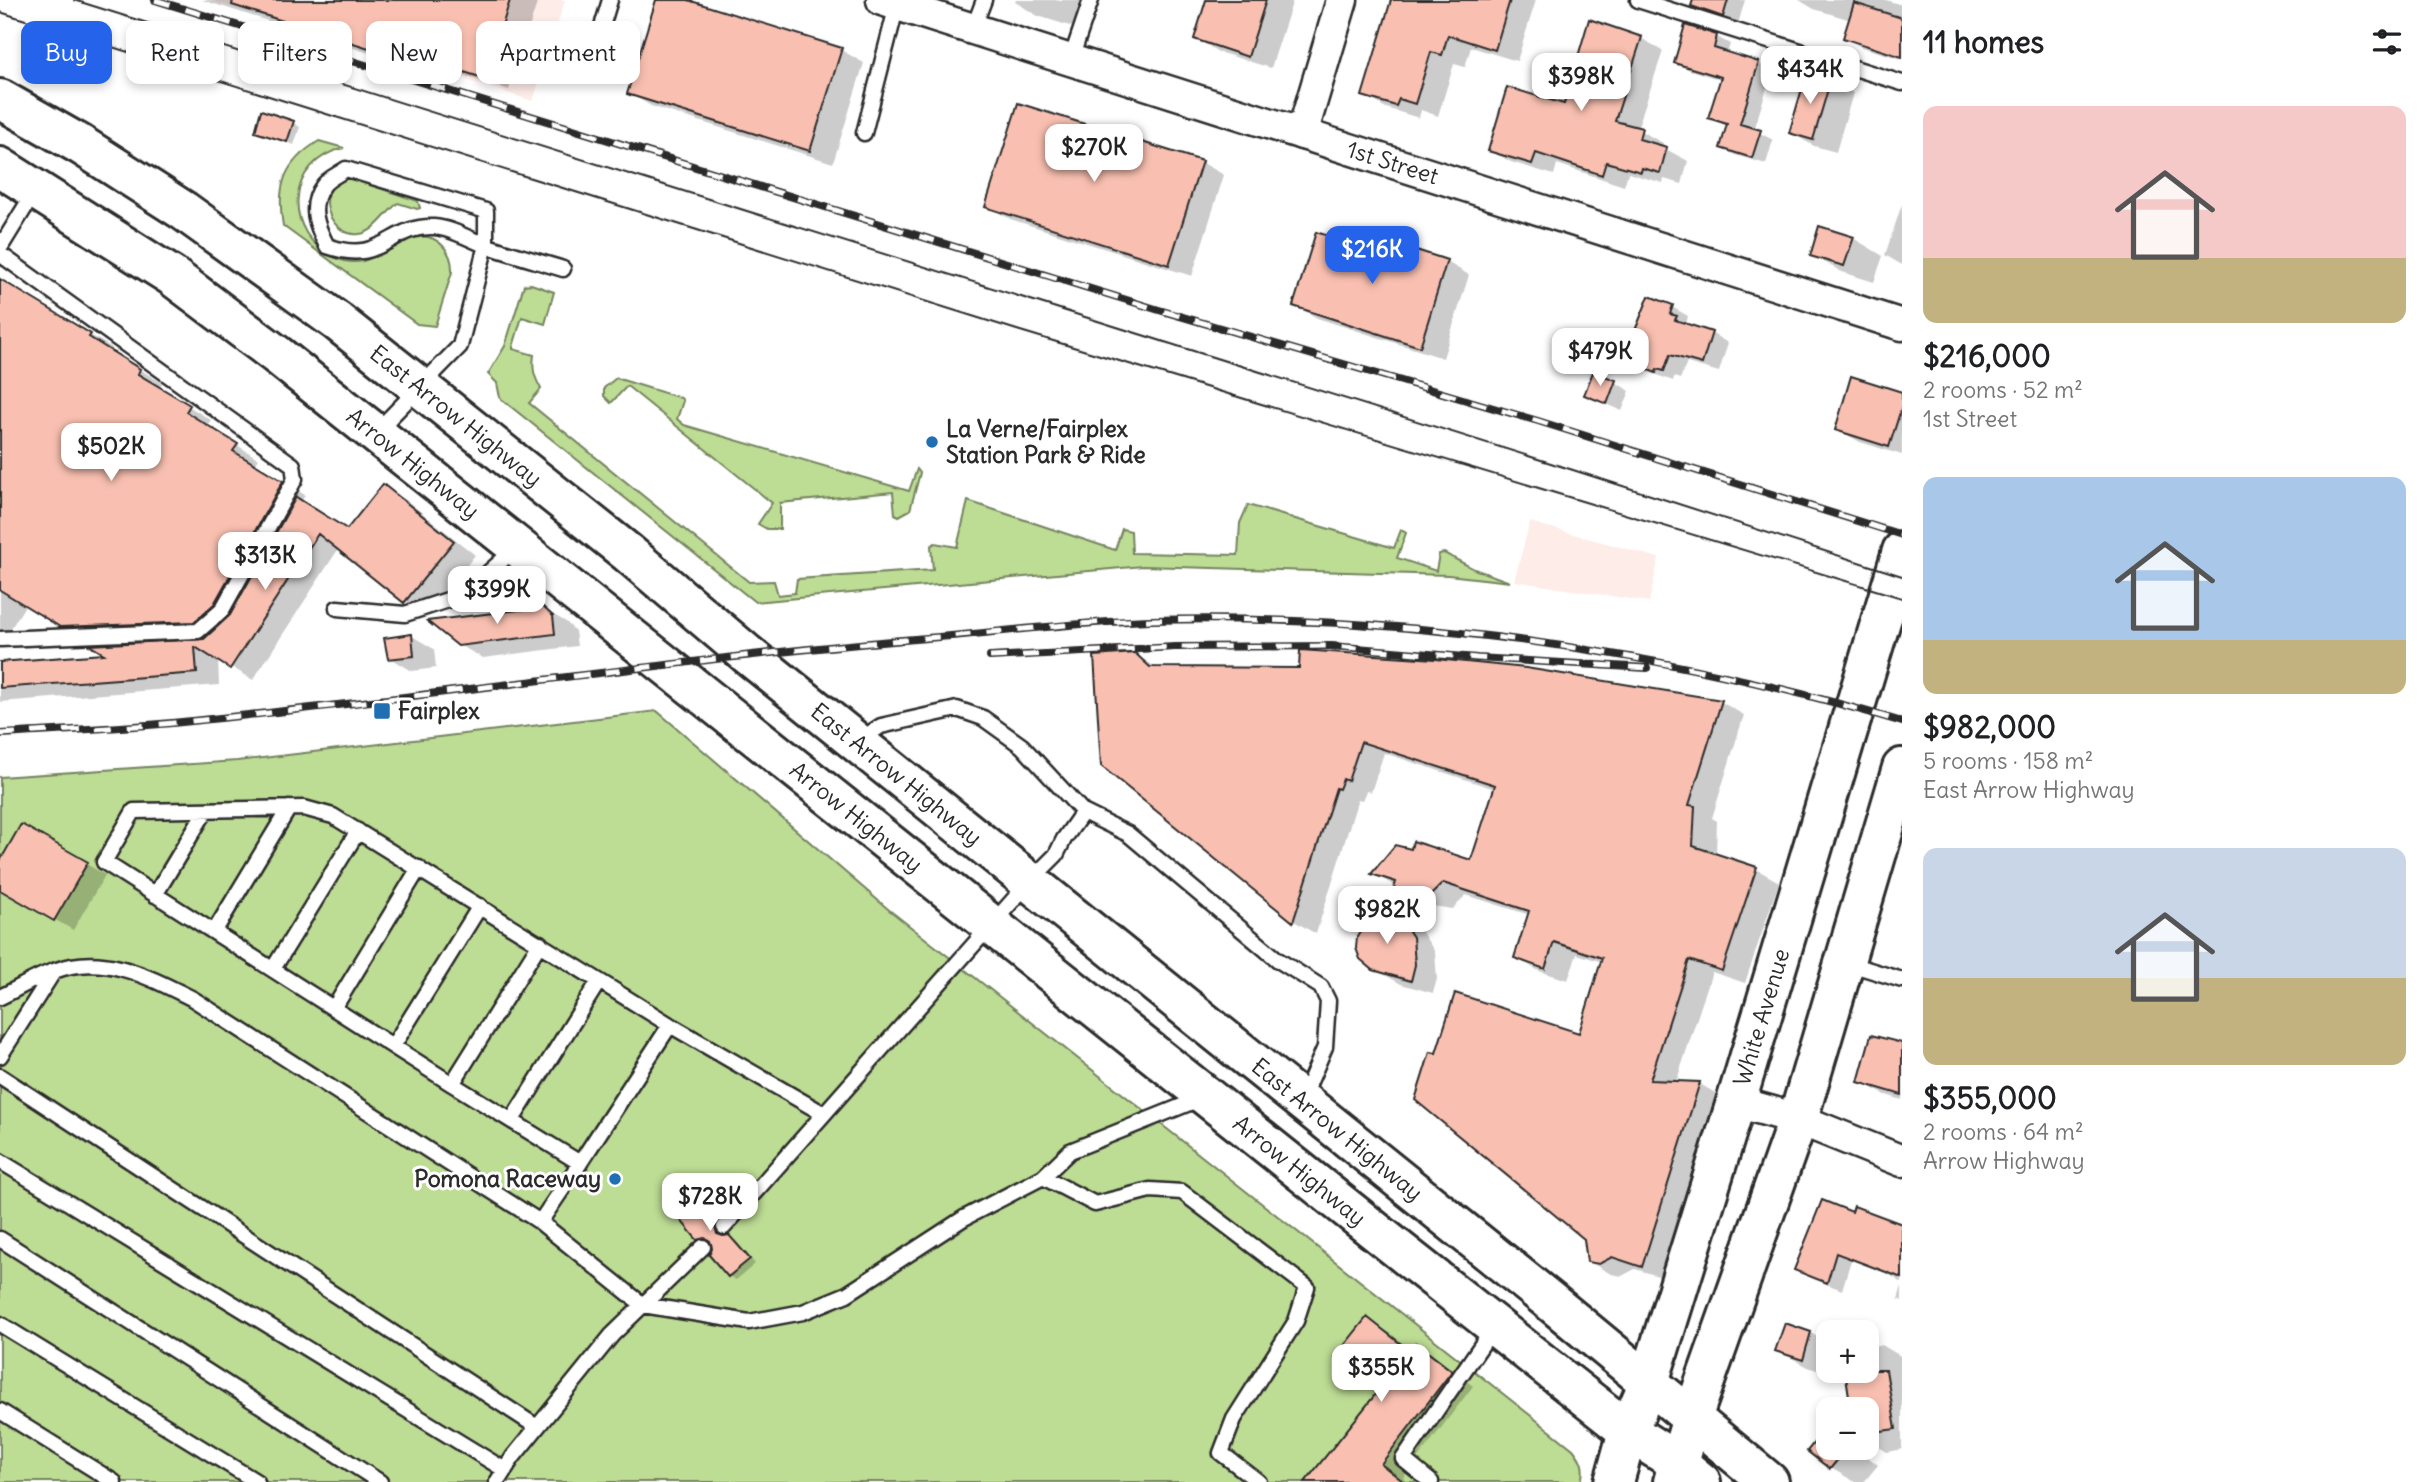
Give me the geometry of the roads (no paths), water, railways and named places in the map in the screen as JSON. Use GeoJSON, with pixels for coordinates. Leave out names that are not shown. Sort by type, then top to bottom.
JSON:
{"type":"FeatureCollection","features":[{"type":"Feature","properties":{"kind":"main road","name":"East Arrow Highway"},"geometry":{"type":"LineString","coordinates":[[0,99],[80,145],[184,211],[338,322],[628,553],[747,654],[1649,1382],[1769,1482]]}},
{"type":"Feature","properties":{"kind":"main road","name":"Arrow Highway"},"geometry":{"type":"LineString","coordinates":[[0,167],[172,276],[277,355],[1684,1476]]}},
{"type":"Feature","properties":{"kind":"main road","name":"White Avenue"},"geometry":{"type":"LineString","coordinates":[[1614,1482],[1628,1431],[1649,1382],[1736,1102],[1902,551]]}},
{"type":"Feature","properties":{"kind":"main road"},"geometry":{"type":"LineString","coordinates":[[1684,1476],[1692,1418],[1798,1119],[1902,768]]}},
{"type":"Feature","properties":{"kind":"street"},"geometry":{"type":"LineString","coordinates":[[1302,134],[1342,0]]}},
{"type":"Feature","properties":{"kind":"street","name":"1st Street"},"geometry":{"type":"LineString","coordinates":[[890,2],[1902,325]]}},
{"type":"Feature","properties":{"kind":"street"},"geometry":{"type":"LineString","coordinates":[[1736,1102],[1798,1119],[1902,1161]]}},
{"type":"Feature","properties":{"kind":"lane"},"geometry":{"type":"LineString","coordinates":[[604,21],[610,0]]}},
{"type":"Feature","properties":{"kind":"lane"},"geometry":{"type":"LineString","coordinates":[[973,29],[984,0]]}},
{"type":"Feature","properties":{"kind":"lane"},"geometry":{"type":"LineString","coordinates":[[1071,59],[1091,0]]}},
{"type":"Feature","properties":{"kind":"lane"},"geometry":{"type":"LineString","coordinates":[[1638,0],[1902,83]]}},
{"type":"Feature","properties":{"kind":"lane"},"geometry":{"type":"LineString","coordinates":[[864,132],[890,2]]}},
{"type":"Feature","properties":{"kind":"lane"},"geometry":{"type":"LineString","coordinates":[[374,433],[460,346],[486,245],[486,211],[345,169],[323,186],[316,203],[315,223],[327,246],[346,253],[372,251],[417,227],[438,227],[486,245],[563,269]]}},
{"type":"Feature","properties":{"kind":"lane"},"geometry":{"type":"LineString","coordinates":[[0,248],[36,189]]}},
{"type":"Feature","properties":{"kind":"lane"},"geometry":{"type":"LineString","coordinates":[[0,254],[293,465],[295,479],[222,610],[198,631],[0,639]]}},
{"type":"Feature","properties":{"kind":"lane"},"geometry":{"type":"LineString","coordinates":[[337,608],[405,614],[463,595],[517,548]]}},
{"type":"Feature","properties":{"kind":"lane"},"geometry":{"type":"LineString","coordinates":[[857,741],[881,726],[957,709],[983,718],[1022,746],[1083,812],[1128,834],[1278,960],[1321,988],[1328,1001],[1325,1047],[1302,1101]]}},
{"type":"Feature","properties":{"kind":"lane"},"geometry":{"type":"LineString","coordinates":[[214,932],[289,808]]}},
{"type":"Feature","properties":{"kind":"lane"},"geometry":{"type":"LineString","coordinates":[[580,1163],[104,862],[134,811],[304,808],[333,816],[670,1025],[824,1114]]}},
{"type":"Feature","properties":{"kind":"lane"},"geometry":{"type":"LineString","coordinates":[[155,895],[206,810]]}},
{"type":"Feature","properties":{"kind":"lane"},"geometry":{"type":"LineString","coordinates":[[724,1227],[1056,855],[1083,812]]}},
{"type":"Feature","properties":{"kind":"lane"},"geometry":{"type":"LineString","coordinates":[[273,970],[358,831]]}},
{"type":"Feature","properties":{"kind":"lane"},"geometry":{"type":"LineString","coordinates":[[334,1008],[419,868]]}},
{"type":"Feature","properties":{"kind":"lane"},"geometry":{"type":"LineString","coordinates":[[393,1046],[480,906]]}},
{"type":"Feature","properties":{"kind":"lane"},"geometry":{"type":"LineString","coordinates":[[452,1084],[540,943]]}},
{"type":"Feature","properties":{"kind":"lane"},"geometry":{"type":"LineString","coordinates":[[0,997],[55,970],[101,963],[147,976],[193,999],[540,1223],[643,1305],[749,1322],[803,1312],[847,1294],[964,1218],[1043,1177],[1070,1151],[1206,1096]]}},
{"type":"Feature","properties":{"kind":"lane"},"geometry":{"type":"LineString","coordinates":[[1846,963],[1902,980]]}},
{"type":"Feature","properties":{"kind":"lane"},"geometry":{"type":"LineString","coordinates":[[0,1056],[55,970]]}},
{"type":"Feature","properties":{"kind":"lane"},"geometry":{"type":"LineString","coordinates":[[512,1121],[599,981]]}},
{"type":"Feature","properties":{"kind":"lane"},"geometry":{"type":"LineString","coordinates":[[540,1223],[670,1025]]}},
{"type":"Feature","properties":{"kind":"lane"},"geometry":{"type":"LineString","coordinates":[[0,1076],[537,1427]]}},
{"type":"Feature","properties":{"kind":"lane"},"geometry":{"type":"LineString","coordinates":[[0,1161],[501,1476],[612,1335],[703,1247]]}},
{"type":"Feature","properties":{"kind":"lane"},"geometry":{"type":"LineString","coordinates":[[1043,1177],[1095,1204],[1150,1190],[1182,1192],[1307,1287],[1296,1321],[1234,1419],[1221,1453],[1259,1482]]}},
{"type":"Feature","properties":{"kind":"lane"},"geometry":{"type":"LineString","coordinates":[[0,1239],[380,1482]]}},
{"type":"Feature","properties":{"kind":"lane"},"geometry":{"type":"LineString","coordinates":[[0,1324],[257,1482]]}},
{"type":"Feature","properties":{"kind":"lane"},"geometry":{"type":"LineString","coordinates":[[1431,1482],[1403,1459],[1495,1325]]}},
{"type":"Feature","properties":{"kind":"lane"},"geometry":{"type":"LineString","coordinates":[[0,1411],[114,1482]]}},
{"type":"Feature","properties":{"kind":"tram line"},"geometry":{"type":"LineString","coordinates":[[74,0],[1573,470],[1902,576]]}},
{"type":"Feature","properties":{"kind":"tram line"},"geometry":{"type":"LineString","coordinates":[[0,12],[1017,330],[1902,598]]}},
{"type":"Feature","properties":{"kind":"railway"},"geometry":{"type":"LineString","coordinates":[[155,0],[1159,310],[1538,421],[1902,535]]}},
{"type":"Feature","properties":{"kind":"railway"},"geometry":{"type":"LineString","coordinates":[[0,734],[168,723],[845,645],[1151,620],[1340,623],[1530,641],[1718,674],[1811,696],[1902,722]]}},
{"type":"Feature","properties":{"kind":"railway"},"geometry":{"type":"LineString","coordinates":[[990,657],[1175,647],[1332,646],[1647,668]]}},
{"type":"Feature","properties":{"kind":"place","name":"La Verne/Fairplex Station Park & Ride"},"geometry":{"type":"Point","coordinates":[932,442]}},
{"type":"Feature","properties":{"kind":"place","name":"Fairplex"},"geometry":{"type":"Point","coordinates":[382,711]}},
{"type":"Feature","properties":{"kind":"place","name":"Pomona Raceway"},"geometry":{"type":"Point","coordinates":[615,1179]}}]}
